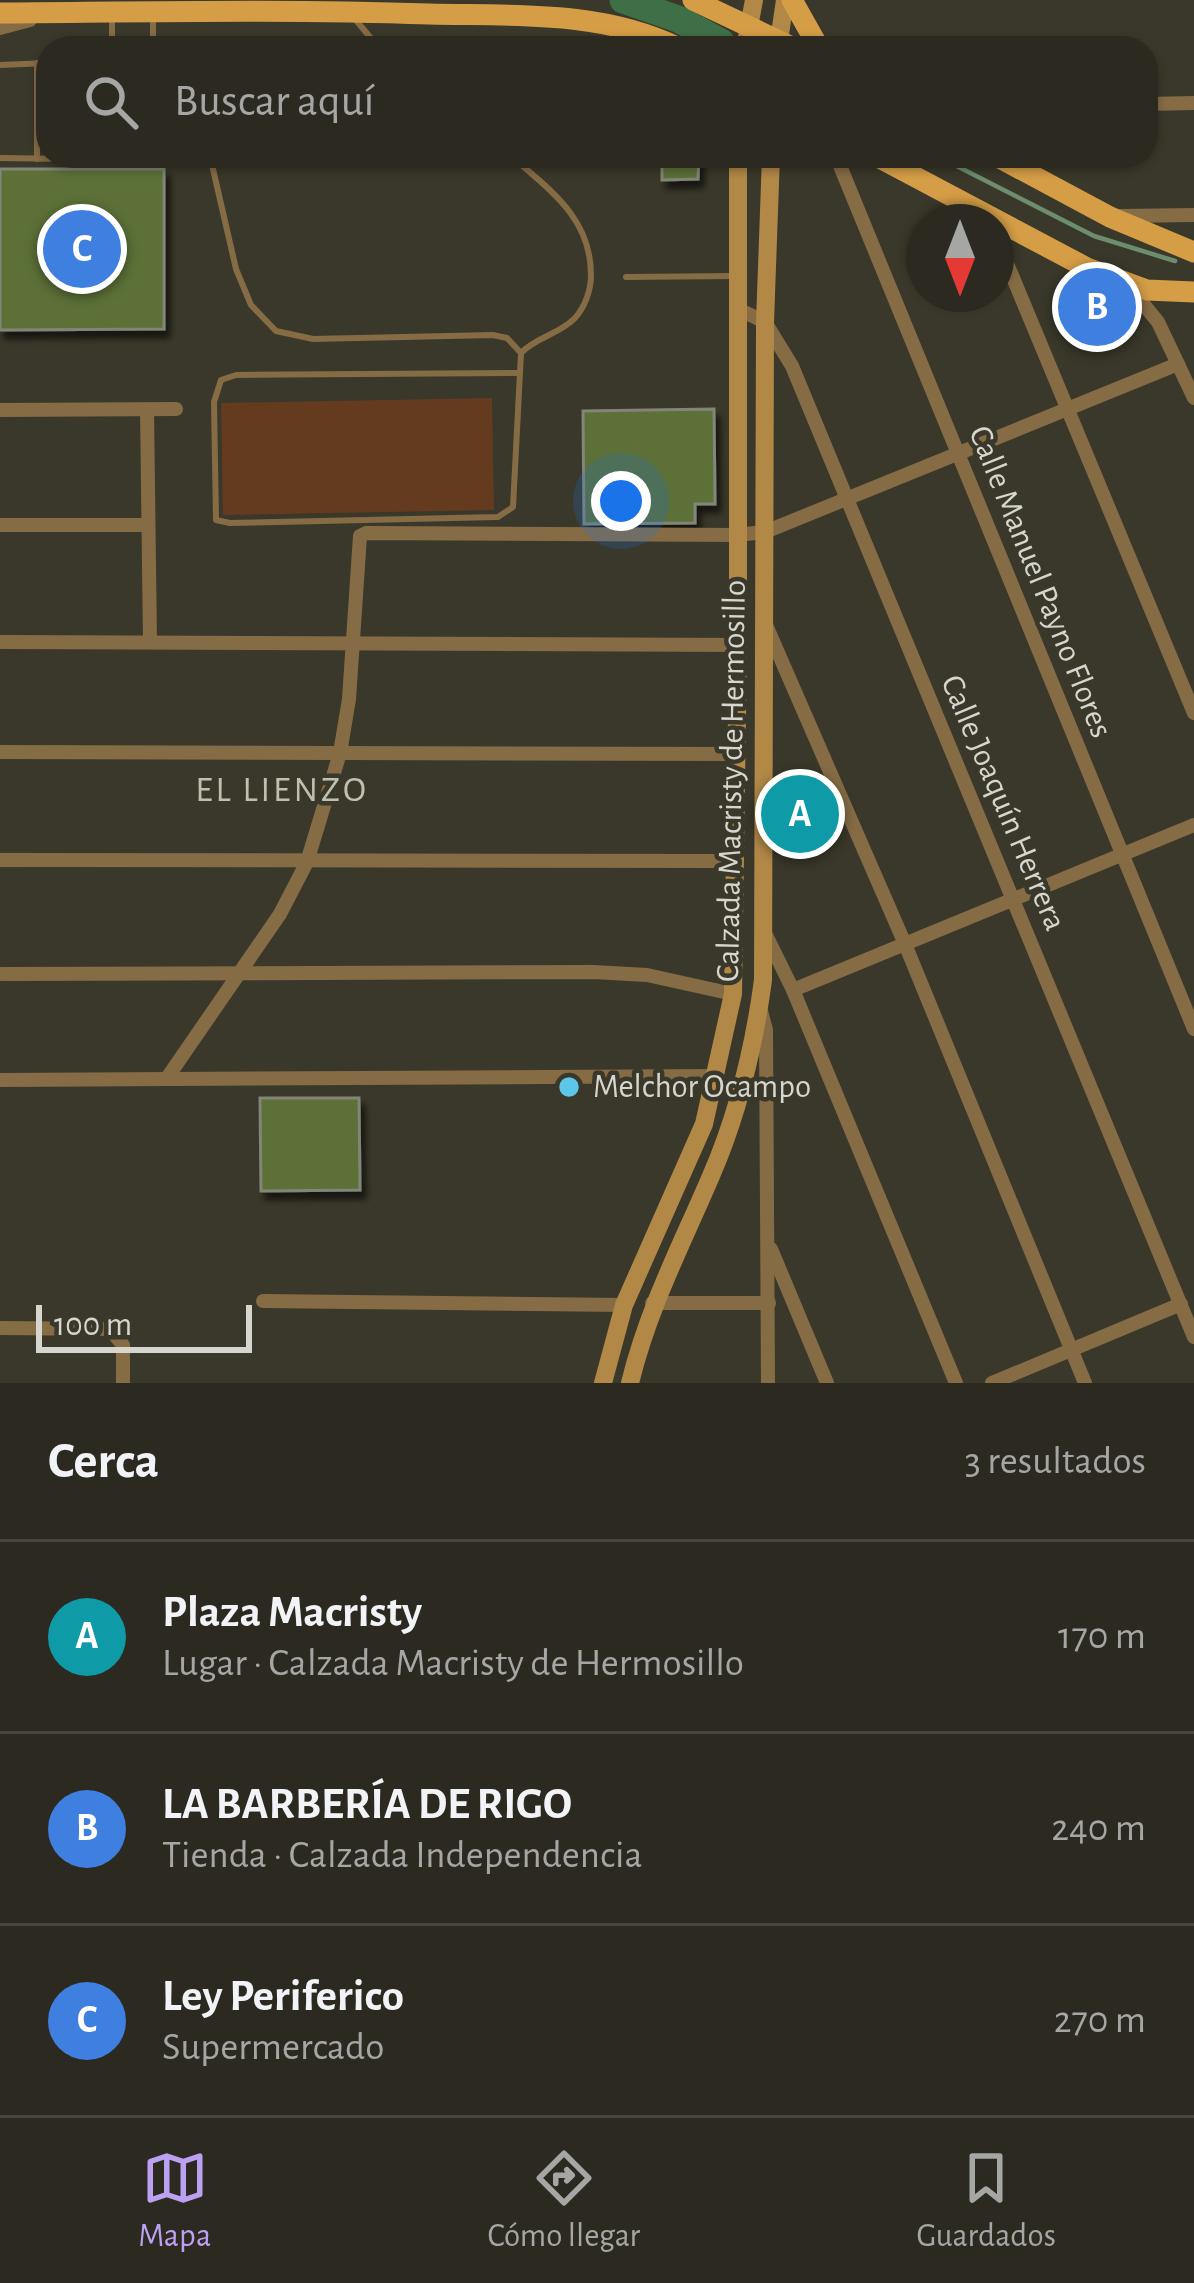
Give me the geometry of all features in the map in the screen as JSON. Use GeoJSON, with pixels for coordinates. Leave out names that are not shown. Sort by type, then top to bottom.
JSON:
{"type":"FeatureCollection","features":[{"type":"Feature","properties":{"kind":"main road"},"geometry":{"type":"LineString","coordinates":[[693,0],[768,36]]}},
{"type":"Feature","properties":{"kind":"main road"},"geometry":{"type":"LineString","coordinates":[[747,36],[754,0]]}},
{"type":"Feature","properties":{"kind":"main road"},"geometry":{"type":"LineString","coordinates":[[785,36],[788,0]]}},
{"type":"Feature","properties":{"kind":"main road"},"geometry":{"type":"LineString","coordinates":[[788,0],[811,36]]}},
{"type":"Feature","properties":{"kind":"main road"},"geometry":{"type":"LineString","coordinates":[[0,13],[349,11],[569,18],[649,36]]}},
{"type":"Feature","properties":{"kind":"main road","name":"Calzada Macristy de Hermosillo"},"geometry":{"type":"LineString","coordinates":[[603,1383],[624,1305],[704,1124],[733,994],[738,168]]}},
{"type":"Feature","properties":{"kind":"main road","name":"Calzada Macristy de Hermosillo"},"geometry":{"type":"LineString","coordinates":[[630,1383],[652,1304],[731,1122],[760,1004],[765,322],[771,168]]}},
{"type":"Feature","properties":{"kind":"main road"},"geometry":{"type":"LineString","coordinates":[[898,168],[963,204]]}},
{"type":"Feature","properties":{"kind":"main road"},"geometry":{"type":"LineString","coordinates":[[1018,168],[1110,217],[1194,252]]}},
{"type":"Feature","properties":{"kind":"main road"},"geometry":{"type":"LineString","coordinates":[[1014,231],[1127,284],[1194,292]]}},
{"type":"Feature","properties":{"kind":"main road"},"geometry":{"type":"LineString","coordinates":[[733,994],[749,1015],[754,1032]]}},
{"type":"Feature","properties":{"kind":"street"},"geometry":{"type":"LineString","coordinates":[[0,28],[63,12]]}},
{"type":"Feature","properties":{"kind":"street"},"geometry":{"type":"LineString","coordinates":[[1158,104],[1194,103]]}},
{"type":"Feature","properties":{"kind":"street","name":"Calle Manuel Payno Flores"},"geometry":{"type":"LineString","coordinates":[[841,168],[1194,1029]]}},
{"type":"Feature","properties":{"kind":"street"},"geometry":{"type":"LineString","coordinates":[[1110,217],[1194,215]]}},
{"type":"Feature","properties":{"kind":"street"},"geometry":{"type":"LineString","coordinates":[[1014,280],[1194,713]]}},
{"type":"Feature","properties":{"kind":"street"},"geometry":{"type":"LineString","coordinates":[[1127,284],[1158,322],[1194,398]]}},
{"type":"Feature","properties":{"kind":"street"},"geometry":{"type":"LineString","coordinates":[[1158,322],[1166,292]]}},
{"type":"Feature","properties":{"kind":"street"},"geometry":{"type":"LineString","coordinates":[[738,309],[765,322]]}},
{"type":"Feature","properties":{"kind":"street","name":"Calle Joaquín Herrera"},"geometry":{"type":"LineString","coordinates":[[765,322],[793,366],[1194,1337]]}},
{"type":"Feature","properties":{"kind":"street"},"geometry":{"type":"LineString","coordinates":[[167,1078],[280,914],[307,862],[340,753],[364,528],[765,532],[1178,364]]}},
{"type":"Feature","properties":{"kind":"street"},"geometry":{"type":"LineString","coordinates":[[0,410],[176,409]]}},
{"type":"Feature","properties":{"kind":"street"},"geometry":{"type":"LineString","coordinates":[[147,410],[150,641]]}},
{"type":"Feature","properties":{"kind":"street"},"geometry":{"type":"LineString","coordinates":[[0,525],[148,525]]}},
{"type":"Feature","properties":{"kind":"street"},"geometry":{"type":"LineString","coordinates":[[764,620],[905,944],[1085,1383]]}},
{"type":"Feature","properties":{"kind":"street"},"geometry":{"type":"LineString","coordinates":[[0,642],[738,645]]}},
{"type":"Feature","properties":{"kind":"street"},"geometry":{"type":"LineString","coordinates":[[0,752],[736,754]]}},
{"type":"Feature","properties":{"kind":"street"},"geometry":{"type":"LineString","coordinates":[[793,990],[1194,825]]}},
{"type":"Feature","properties":{"kind":"street"},"geometry":{"type":"LineString","coordinates":[[0,860],[735,861]]}},
{"type":"Feature","properties":{"kind":"street"},"geometry":{"type":"LineString","coordinates":[[764,932],[793,990],[956,1383]]}},
{"type":"Feature","properties":{"kind":"street"},"geometry":{"type":"LineString","coordinates":[[0,974],[593,971],[647,975],[733,994]]}},
{"type":"Feature","properties":{"kind":"street"},"geometry":{"type":"LineString","coordinates":[[760,1004],[766,1030],[768,1383]]}},
{"type":"Feature","properties":{"kind":"street"},"geometry":{"type":"LineString","coordinates":[[0,1080],[716,1076]]}},
{"type":"Feature","properties":{"kind":"street"},"geometry":{"type":"LineString","coordinates":[[768,1243],[827,1383]]}},
{"type":"Feature","properties":{"kind":"street"},"geometry":{"type":"LineString","coordinates":[[262,1301],[624,1305]]}},
{"type":"Feature","properties":{"kind":"street"},"geometry":{"type":"LineString","coordinates":[[652,1304],[769,1304]]}},
{"type":"Feature","properties":{"kind":"street"},"geometry":{"type":"LineString","coordinates":[[992,1383],[1181,1304]]}},
{"type":"Feature","properties":{"kind":"street"},"geometry":{"type":"LineString","coordinates":[[0,1328],[110,1329],[123,1345],[123,1383]]}},
{"type":"Feature","properties":{"kind":"lane"},"geometry":{"type":"LineString","coordinates":[[349,11],[370,36]]}},
{"type":"Feature","properties":{"kind":"lane"},"geometry":{"type":"LineString","coordinates":[[112,12],[112,36]]}},
{"type":"Feature","properties":{"kind":"lane"},"geometry":{"type":"LineString","coordinates":[[153,12],[153,36]]}},
{"type":"Feature","properties":{"kind":"lane"},"geometry":{"type":"LineString","coordinates":[[0,65],[36,64]]}},
{"type":"Feature","properties":{"kind":"lane"},"geometry":{"type":"LineString","coordinates":[[0,158],[36,159]]}},
{"type":"Feature","properties":{"kind":"lane"},"geometry":{"type":"LineString","coordinates":[[213,168],[236,269],[250,305],[276,331],[313,339],[493,335],[507,338],[520,353]]}},
{"type":"Feature","properties":{"kind":"lane"},"geometry":{"type":"LineString","coordinates":[[517,373],[236,375],[221,380],[214,402],[216,520],[364,528],[498,517],[513,507],[520,353],[571,323],[583,308],[592,283],[590,248],[568,206],[525,168]]}},
{"type":"Feature","properties":{"kind":"lane"},"geometry":{"type":"LineString","coordinates":[[626,277],[737,276]]}},
{"type":"Feature","properties":{"kind":"shaded area"},"geometry":{"type":"Polygon","coordinates":[[[492,398],[494,510],[223,515],[221,403],[492,398]]]}},
{"type":"Feature","properties":{"kind":"building"},"geometry":{"type":"Polygon","coordinates":[[[662,168],[698,168],[698,179],[662,180],[662,168]]]}},
{"type":"Feature","properties":{"kind":"building"},"geometry":{"type":"Polygon","coordinates":[[[0,169],[164,169],[164,329],[0,330],[0,169]]]}},
{"type":"Feature","properties":{"kind":"building"},"geometry":{"type":"Polygon","coordinates":[[[714,409],[715,504],[695,504],[695,523],[584,524],[583,411],[714,409]]]}},
{"type":"Feature","properties":{"kind":"building"},"geometry":{"type":"Polygon","coordinates":[[[800,789],[812,820],[789,827],[791,807],[785,794],[800,789]]]}},
{"type":"Feature","properties":{"kind":"building"},"geometry":{"type":"Polygon","coordinates":[[[260,1098],[359,1098],[360,1190],[261,1191],[260,1098]]]}},
{"type":"Feature","properties":{"kind":"waterway"},"geometry":{"type":"LineString","coordinates":[[623,0],[710,36]]}},
{"type":"Feature","properties":{"kind":"waterway"},"geometry":{"type":"LineString","coordinates":[[961,168],[1094,236],[1175,261]]}},
{"type":"Feature","properties":{"kind":"place","name":"Ley Periferico"},"geometry":{"type":"Point","coordinates":[82,249]}},
{"type":"Feature","properties":{"kind":"place","name":"LA BARBERÍA DE RIGO"},"geometry":{"type":"Point","coordinates":[1097,307]}},
{"type":"Feature","properties":{"kind":"place","name":"Plaza Macristy"},"geometry":{"type":"Point","coordinates":[800,814]}},
{"type":"Feature","properties":{"kind":"place","name":"Melchor Ocampo"},"geometry":{"type":"Point","coordinates":[569,1087]}},
{"type":"Feature","properties":{"kind":"district","name":"EL LIENZO"},"geometry":{"type":"Point","coordinates":[282,790]}}]}
